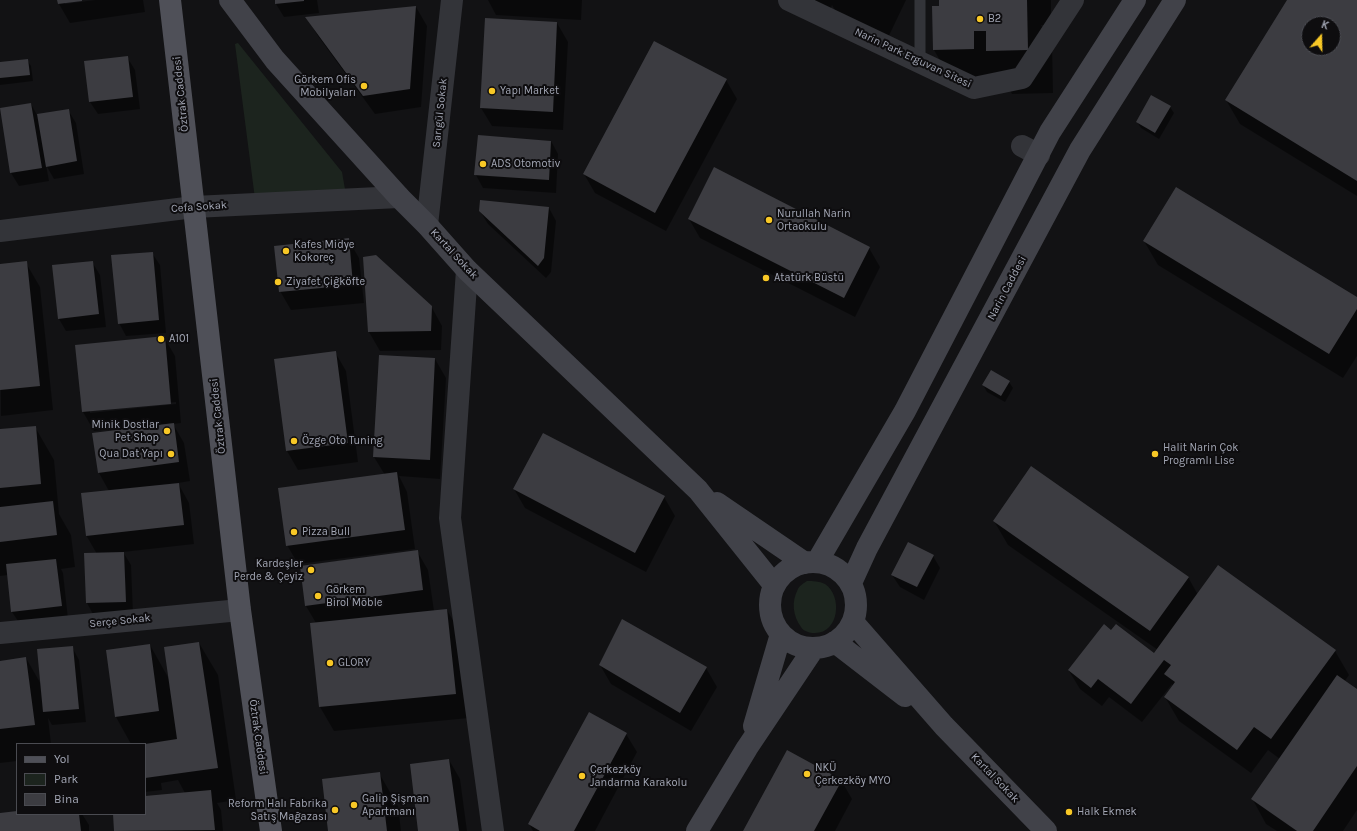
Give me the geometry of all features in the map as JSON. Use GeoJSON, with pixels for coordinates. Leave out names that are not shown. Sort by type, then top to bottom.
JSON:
{"type":"FeatureCollection","features":[{"type":"Feature","properties":{"kind":"main road","name":"Öztrak Caddesi"},"geometry":{"type":"LineString","coordinates":[[170,0],[240,610],[271,831]]}},
{"type":"Feature","properties":{"kind":"main road","name":"Kartal Sokak"},"geometry":{"type":"LineString","coordinates":[[230,0],[276,60],[467,270],[698,490]]}},
{"type":"Feature","properties":{"kind":"main road"},"geometry":{"type":"LineString","coordinates":[[698,490],[811,562],[830,565],[842,572],[850,583],[856,596],[856,609],[853,622],[846,633],[835,642],[825,647],[802,647],[792,643],[782,634],[774,623],[770,611],[770,598],[774,586],[782,575],[792,567],[811,562],[905,411],[1031,150],[1050,132],[1135,0]]}},
{"type":"Feature","properties":{"kind":"main road","name":"Narin Caddesi"},"geometry":{"type":"LineString","coordinates":[[850,583],[867,548],[1080,150],[1175,0]]}},
{"type":"Feature","properties":{"kind":"main road"},"geometry":{"type":"LineString","coordinates":[[698,490],[774,586]]}},
{"type":"Feature","properties":{"kind":"main road"},"geometry":{"type":"LineString","coordinates":[[853,622],[944,726]]}},
{"type":"Feature","properties":{"kind":"main road"},"geometry":{"type":"LineString","coordinates":[[747,748],[782,634]]}},
{"type":"Feature","properties":{"kind":"main road"},"geometry":{"type":"LineString","coordinates":[[835,642],[944,726]]}},
{"type":"Feature","properties":{"kind":"main road"},"geometry":{"type":"LineString","coordinates":[[697,831],[747,748],[814,648]]}},
{"type":"Feature","properties":{"kind":"main road","name":"Kartal Sokak"},"geometry":{"type":"LineString","coordinates":[[944,726],[1046,831]]}},
{"type":"Feature","properties":{"kind":"street","name":"Sarıgül Sokak"},"geometry":{"type":"LineString","coordinates":[[427,225],[452,0]]}},
{"type":"Feature","properties":{"kind":"street","name":"Narin Park Erguvan Sitesi"},"geometry":{"type":"LineString","coordinates":[[789,0],[974,88],[1022,78],[1073,0]]}},
{"type":"Feature","properties":{"kind":"street","name":"Cefa Sokak"},"geometry":{"type":"LineString","coordinates":[[0,231],[194,206],[399,197]]}},
{"type":"Feature","properties":{"kind":"street"},"geometry":{"type":"LineString","coordinates":[[467,270],[450,518],[493,831]]}},
{"type":"Feature","properties":{"kind":"street","name":"Serçe Sokak"},"geometry":{"type":"LineString","coordinates":[[0,633],[240,610]]}},
{"type":"Feature","properties":{"kind":"lane"},"geometry":{"type":"LineString","coordinates":[[920,0],[920,62]]}},
{"type":"Feature","properties":{"kind":"green space"},"geometry":{"type":"Polygon","coordinates":[[[238,43],[342,172],[346,195],[255,199],[235,44],[238,43]]]}},
{"type":"Feature","properties":{"kind":"green space"},"geometry":{"type":"Polygon","coordinates":[[[807,581],[825,584],[831,590],[834,597],[836,613],[829,627],[822,632],[812,633],[803,630],[796,618],[794,599],[799,587],[807,581]]]}},
{"type":"Feature","properties":{"kind":"building"},"geometry":{"type":"Polygon","coordinates":[[[57,0],[82,0],[82,1],[58,4],[57,0]]]}},
{"type":"Feature","properties":{"kind":"building"},"geometry":{"type":"Polygon","coordinates":[[[275,0],[304,0],[304,1],[275,4],[275,0]]]}},
{"type":"Feature","properties":{"kind":"building","name":"B2"},"geometry":{"type":"Polygon","coordinates":[[[939,0],[1027,0],[1028,50],[986,51],[986,31],[974,31],[974,49],[933,50],[932,6],[939,6],[939,0]]]}},
{"type":"Feature","properties":{"kind":"building"},"geometry":{"type":"Polygon","coordinates":[[[1287,0],[1357,0],[1357,181],[1225,100],[1287,0]]]}},
{"type":"Feature","properties":{"kind":"building"},"geometry":{"type":"Polygon","coordinates":[[[416,6],[410,89],[363,96],[305,17],[416,6]]]}},
{"type":"Feature","properties":{"kind":"building"},"geometry":{"type":"Polygon","coordinates":[[[485,18],[557,22],[553,112],[480,108],[485,18]]]}},
{"type":"Feature","properties":{"kind":"building"},"geometry":{"type":"Polygon","coordinates":[[[654,41],[727,79],[655,213],[583,174],[654,41]]]}},
{"type":"Feature","properties":{"kind":"building"},"geometry":{"type":"Polygon","coordinates":[[[128,56],[133,97],[89,102],[84,61],[128,56]]]}},
{"type":"Feature","properties":{"kind":"building"},"geometry":{"type":"Polygon","coordinates":[[[28,59],[30,75],[0,78],[0,62],[28,59]]]}},
{"type":"Feature","properties":{"kind":"building"},"geometry":{"type":"Polygon","coordinates":[[[1151,95],[1171,106],[1155,133],[1136,122],[1151,95]]]}},
{"type":"Feature","properties":{"kind":"building"},"geometry":{"type":"Polygon","coordinates":[[[31,103],[42,168],[10,173],[0,108],[31,103]]]}},
{"type":"Feature","properties":{"kind":"building"},"geometry":{"type":"Polygon","coordinates":[[[69,109],[77,161],[46,167],[37,114],[69,109]]]}},
{"type":"Feature","properties":{"kind":"building"},"geometry":{"type":"Polygon","coordinates":[[[478,135],[551,141],[549,180],[474,175],[478,135]]]}},
{"type":"Feature","properties":{"kind":"building"},"geometry":{"type":"Polygon","coordinates":[[[714,167],[870,247],[844,298],[688,219],[714,167]]]}},
{"type":"Feature","properties":{"kind":"building"},"geometry":{"type":"Polygon","coordinates":[[[1176,187],[1357,297],[1357,309],[1329,354],[1143,241],[1176,187]]]}},
{"type":"Feature","properties":{"kind":"building"},"geometry":{"type":"Polygon","coordinates":[[[480,200],[549,207],[544,258],[538,266],[479,211],[480,200]]]}},
{"type":"Feature","properties":{"kind":"building"},"geometry":{"type":"Polygon","coordinates":[[[349,238],[353,285],[279,292],[274,246],[349,238]]]}},
{"type":"Feature","properties":{"kind":"building"},"geometry":{"type":"Polygon","coordinates":[[[153,252],[159,320],[118,324],[111,255],[153,252]]]}},
{"type":"Feature","properties":{"kind":"building"},"geometry":{"type":"Polygon","coordinates":[[[376,255],[432,306],[431,331],[368,332],[363,257],[376,255]]]}},
{"type":"Feature","properties":{"kind":"building"},"geometry":{"type":"Polygon","coordinates":[[[27,261],[40,386],[0,390],[0,264],[27,261]]]}},
{"type":"Feature","properties":{"kind":"building"},"geometry":{"type":"Polygon","coordinates":[[[93,261],[99,314],[58,319],[52,265],[93,261]]]}},
{"type":"Feature","properties":{"kind":"building"},"geometry":{"type":"Polygon","coordinates":[[[165,336],[171,404],[82,412],[75,345],[165,336]]]}},
{"type":"Feature","properties":{"kind":"building"},"geometry":{"type":"Polygon","coordinates":[[[336,351],[348,443],[286,451],[274,359],[336,351]]]}},
{"type":"Feature","properties":{"kind":"building"},"geometry":{"type":"Polygon","coordinates":[[[379,355],[435,358],[430,460],[373,457],[379,355]]]}},
{"type":"Feature","properties":{"kind":"building"},"geometry":{"type":"Polygon","coordinates":[[[991,370],[1010,381],[1001,396],[982,385],[991,370]]]}},
{"type":"Feature","properties":{"kind":"building"},"geometry":{"type":"Polygon","coordinates":[[[174,423],[179,462],[98,473],[92,433],[174,423]]]}},
{"type":"Feature","properties":{"kind":"building"},"geometry":{"type":"Polygon","coordinates":[[[36,426],[41,484],[0,488],[0,429],[36,426]]]}},
{"type":"Feature","properties":{"kind":"building"},"geometry":{"type":"Polygon","coordinates":[[[543,433],[665,496],[635,553],[513,489],[543,433]]]}},
{"type":"Feature","properties":{"kind":"building"},"geometry":{"type":"Polygon","coordinates":[[[1031,466],[1189,577],[1150,631],[993,521],[1031,466]]]}},
{"type":"Feature","properties":{"kind":"building"},"geometry":{"type":"Polygon","coordinates":[[[397,472],[405,530],[286,546],[278,488],[397,472]]]}},
{"type":"Feature","properties":{"kind":"building"},"geometry":{"type":"Polygon","coordinates":[[[179,483],[184,525],[86,536],[81,493],[179,483]]]}},
{"type":"Feature","properties":{"kind":"building"},"geometry":{"type":"Polygon","coordinates":[[[53,501],[57,535],[0,542],[0,507],[53,501]]]}},
{"type":"Feature","properties":{"kind":"building"},"geometry":{"type":"Polygon","coordinates":[[[908,542],[934,555],[917,587],[891,575],[908,542]]]}},
{"type":"Feature","properties":{"kind":"building"},"geometry":{"type":"Polygon","coordinates":[[[418,550],[423,590],[305,606],[300,566],[418,550]]]}},
{"type":"Feature","properties":{"kind":"building"},"geometry":{"type":"Polygon","coordinates":[[[124,552],[126,602],[86,603],[84,553],[124,552]]]}},
{"type":"Feature","properties":{"kind":"building"},"geometry":{"type":"Polygon","coordinates":[[[56,559],[62,606],[11,612],[6,564],[56,559]]]}},
{"type":"Feature","properties":{"kind":"building"},"geometry":{"type":"Polygon","coordinates":[[[1218,565],[1336,650],[1271,739],[1254,727],[1237,750],[1164,697],[1175,682],[1164,674],[1171,665],[1164,660],[1131,704],[1098,679],[1091,688],[1068,670],[1104,624],[1111,630],[1116,624],[1154,653],[1218,565]]]}},
{"type":"Feature","properties":{"kind":"building"},"geometry":{"type":"Polygon","coordinates":[[[447,609],[456,694],[319,707],[310,623],[447,609]]]}},
{"type":"Feature","properties":{"kind":"building"},"geometry":{"type":"Polygon","coordinates":[[[622,619],[707,667],[680,713],[599,665],[622,619]]]}},
{"type":"Feature","properties":{"kind":"building"},"geometry":{"type":"Polygon","coordinates":[[[199,642],[218,768],[146,778],[146,744],[177,739],[164,647],[199,642]]]}},
{"type":"Feature","properties":{"kind":"building"},"geometry":{"type":"Polygon","coordinates":[[[150,644],[159,711],[115,717],[106,650],[150,644]]]}},
{"type":"Feature","properties":{"kind":"building"},"geometry":{"type":"Polygon","coordinates":[[[73,646],[79,709],[43,712],[37,649],[73,646]]]}},
{"type":"Feature","properties":{"kind":"building"},"geometry":{"type":"Polygon","coordinates":[[[26,657],[35,725],[0,729],[0,661],[26,657]]]}},
{"type":"Feature","properties":{"kind":"building"},"geometry":{"type":"Polygon","coordinates":[[[1337,675],[1357,689],[1357,766],[1313,831],[1297,831],[1251,799],[1337,675]]]}},
{"type":"Feature","properties":{"kind":"building"},"geometry":{"type":"Polygon","coordinates":[[[589,712],[627,733],[574,831],[540,831],[528,824],[589,712]]]}},
{"type":"Feature","properties":{"kind":"building"},"geometry":{"type":"Polygon","coordinates":[[[787,750],[842,780],[814,831],[743,831],[787,750]]]}},
{"type":"Feature","properties":{"kind":"building"},"geometry":{"type":"Polygon","coordinates":[[[449,759],[459,831],[418,831],[410,764],[449,759]]]}},
{"type":"Feature","properties":{"kind":"building","name":"Galip Şişman Apartmanı"},"geometry":{"type":"Polygon","coordinates":[[[380,772],[387,831],[328,831],[322,779],[380,772]]]}},
{"type":"Feature","properties":{"kind":"building"},"geometry":{"type":"Polygon","coordinates":[[[211,790],[215,830],[114,831],[113,815],[146,815],[146,796],[211,790]]]}},
{"type":"Feature","properties":{"kind":"building"},"geometry":{"type":"Polygon","coordinates":[[[16,811],[16,815],[79,815],[81,831],[0,831],[0,813],[16,811]]]}},
{"type":"Feature","properties":{"kind":"place","name":"B2"},"geometry":{"type":"Point","coordinates":[980,19]}},
{"type":"Feature","properties":{"kind":"place","name":"Görkem Ofis Mobilyaları"},"geometry":{"type":"Point","coordinates":[364,86]}},
{"type":"Feature","properties":{"kind":"place","name":"Yapı Market"},"geometry":{"type":"Point","coordinates":[492,91]}},
{"type":"Feature","properties":{"kind":"place","name":"ADS Otomotiv"},"geometry":{"type":"Point","coordinates":[483,164]}},
{"type":"Feature","properties":{"kind":"place","name":"Nurullah Narin Ortaokulu"},"geometry":{"type":"Point","coordinates":[769,220]}},
{"type":"Feature","properties":{"kind":"place","name":"Kafes Midye Kokoreç"},"geometry":{"type":"Point","coordinates":[286,251]}},
{"type":"Feature","properties":{"kind":"place","name":"Atatürk Büstü"},"geometry":{"type":"Point","coordinates":[766,278]}},
{"type":"Feature","properties":{"kind":"place","name":"Ziyafet Çiğköfte"},"geometry":{"type":"Point","coordinates":[278,282]}},
{"type":"Feature","properties":{"kind":"place","name":"A101"},"geometry":{"type":"Point","coordinates":[161,339]}},
{"type":"Feature","properties":{"kind":"place","name":"Minik Dostlar Pet Shop"},"geometry":{"type":"Point","coordinates":[167,431]}},
{"type":"Feature","properties":{"kind":"place","name":"Özge Oto Tuning"},"geometry":{"type":"Point","coordinates":[294,441]}},
{"type":"Feature","properties":{"kind":"place","name":"Qua Dat Yapı"},"geometry":{"type":"Point","coordinates":[171,454]}},
{"type":"Feature","properties":{"kind":"place","name":"Halit Narin Çok Programlı Lise"},"geometry":{"type":"Point","coordinates":[1155,454]}},
{"type":"Feature","properties":{"kind":"place","name":"Pizza Bull"},"geometry":{"type":"Point","coordinates":[294,532]}},
{"type":"Feature","properties":{"kind":"place","name":"Kardeşler Perde & Çeyiz"},"geometry":{"type":"Point","coordinates":[311,570]}},
{"type":"Feature","properties":{"kind":"place","name":"Görkem Birol Möble"},"geometry":{"type":"Point","coordinates":[318,596]}},
{"type":"Feature","properties":{"kind":"place","name":"GLORY"},"geometry":{"type":"Point","coordinates":[330,663]}},
{"type":"Feature","properties":{"kind":"place","name":"NKÜ Çerkezköy MYO"},"geometry":{"type":"Point","coordinates":[807,774]}},
{"type":"Feature","properties":{"kind":"place","name":"Çerkezköy Jandarma Karakolu"},"geometry":{"type":"Point","coordinates":[582,776]}},
{"type":"Feature","properties":{"kind":"place","name":"Galip Şişman Apartmanı"},"geometry":{"type":"Point","coordinates":[354,805]}},
{"type":"Feature","properties":{"kind":"place","name":"Reform Halı Fabrika Satış Mağazası"},"geometry":{"type":"Point","coordinates":[335,810]}},
{"type":"Feature","properties":{"kind":"place","name":"Halk Ekmek"},"geometry":{"type":"Point","coordinates":[1069,812]}}]}
